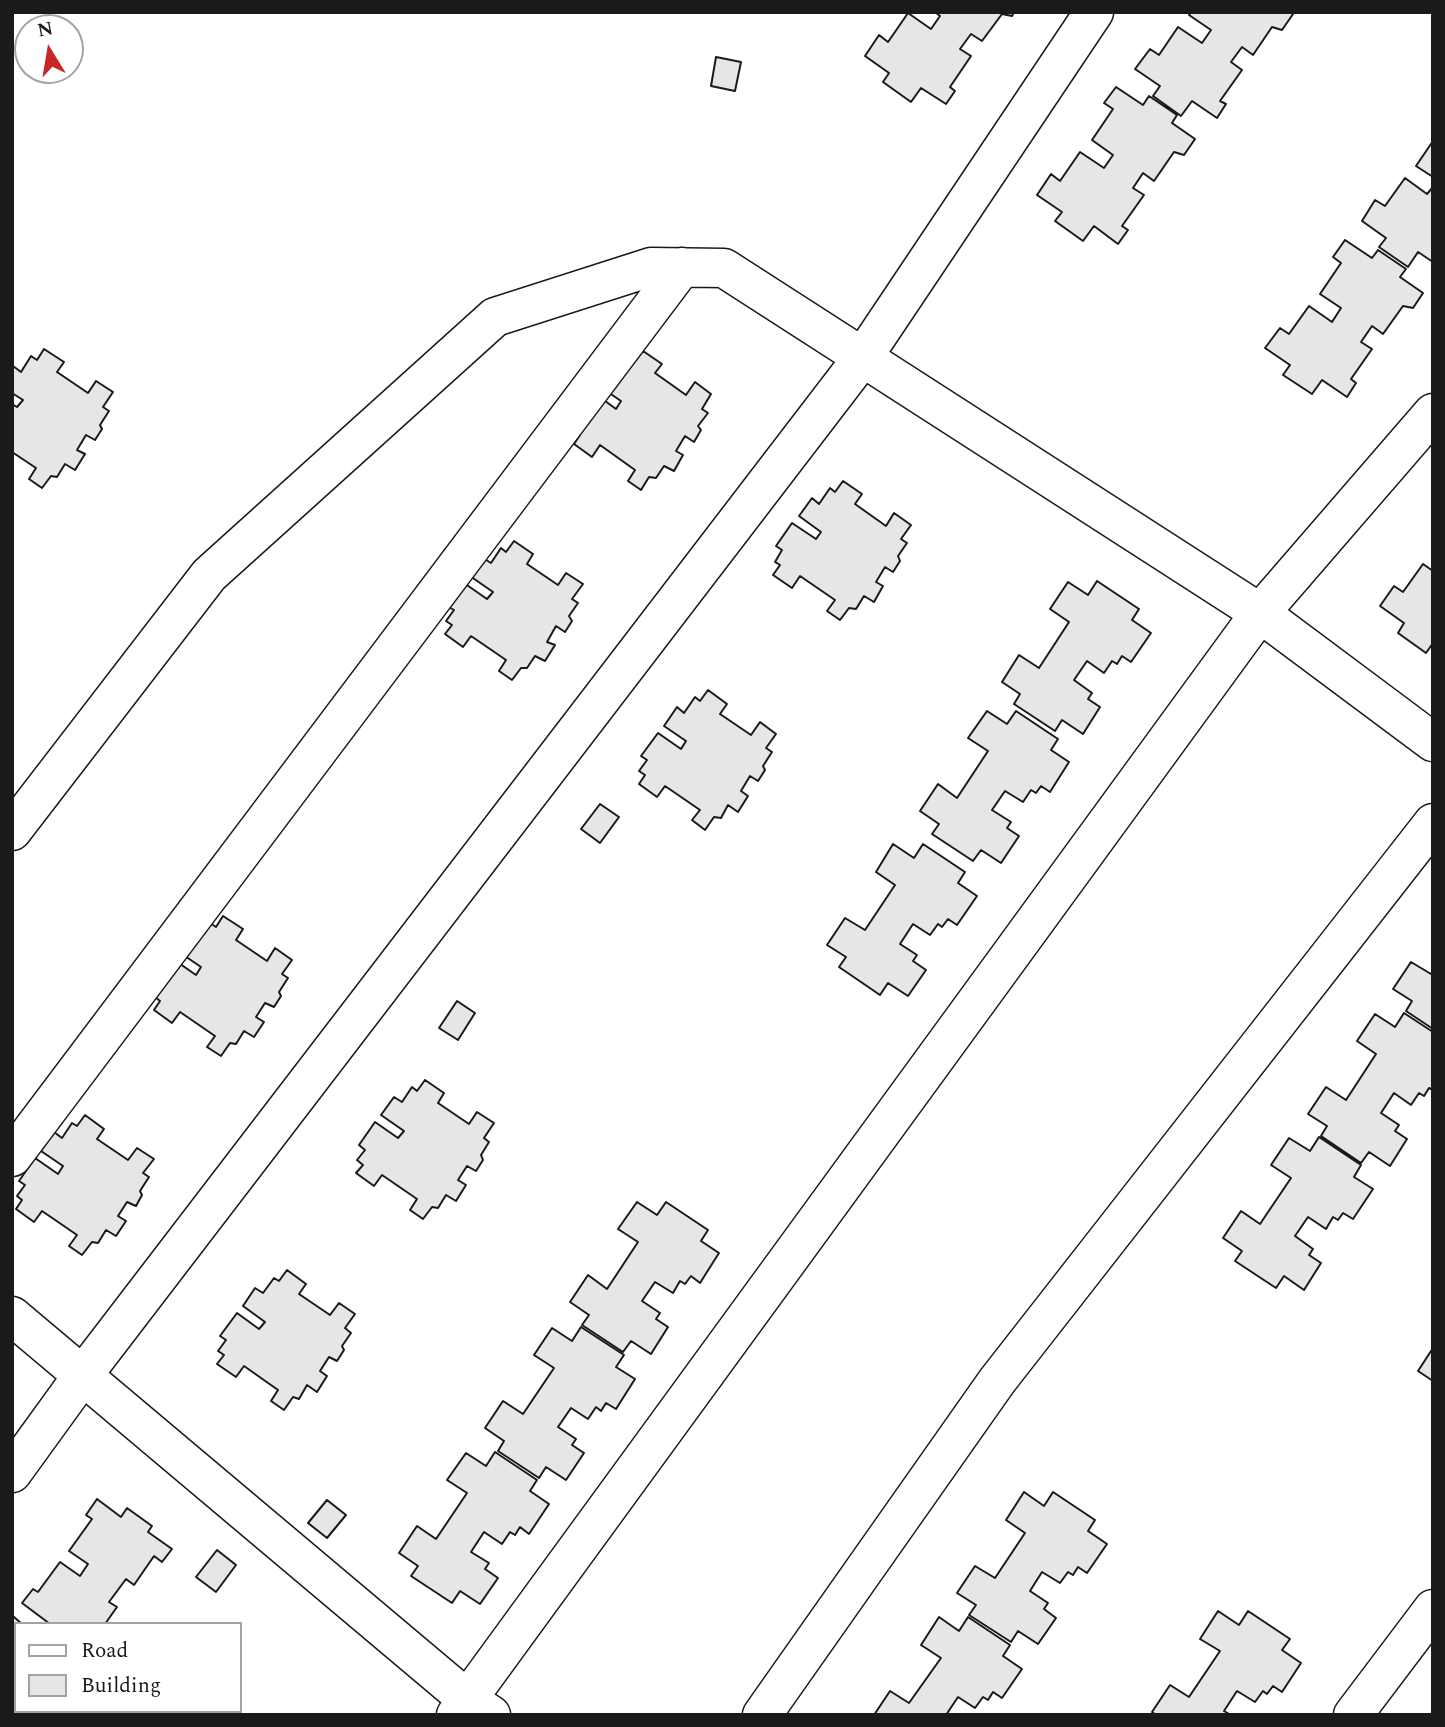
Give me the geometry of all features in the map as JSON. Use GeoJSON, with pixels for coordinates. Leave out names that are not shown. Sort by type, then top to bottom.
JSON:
{"type":"FeatureCollection","features":[{"type":"Feature","properties":{"kind":"street"},"geometry":{"type":"LineString","coordinates":[[12,1473],[83,1375],[863,357],[1094,12]]}},
{"type":"Feature","properties":{"kind":"street"},"geometry":{"type":"LineString","coordinates":[[12,831],[209,575],[495,317],[651,267],[724,268],[1261,613],[1433,742]]}},
{"type":"Feature","properties":{"kind":"street"},"geometry":{"type":"LineString","coordinates":[[12,1157],[682,267]]}},
{"type":"Feature","properties":{"kind":"street"},"geometry":{"type":"LineString","coordinates":[[12,1316],[471,1710],[1261,613],[1433,413]]}},
{"type":"Feature","properties":{"kind":"street"},"geometry":{"type":"LineString","coordinates":[[762,1715],[997,1381],[1433,824]]}},
{"type":"Feature","properties":{"kind":"street"},"geometry":{"type":"LineString","coordinates":[[1353,1715],[1433,1609]]}},
{"type":"Feature","properties":{"kind":"building"},"geometry":{"type":"Polygon","coordinates":[[[935,12],[1014,12],[1012,16],[1002,14],[982,41],[971,34],[960,49],[971,56],[950,87],[955,91],[946,104],[921,88],[911,102],[883,82],[889,73],[865,56],[879,35],[888,42],[908,13],[931,29],[940,16],[935,12]]]}},
{"type":"Feature","properties":{"kind":"building"},"geometry":{"type":"Polygon","coordinates":[[[1191,12],[1293,14],[1282,30],[1272,27],[1253,55],[1242,47],[1231,62],[1242,70],[1220,101],[1226,104],[1217,118],[1192,101],[1181,116],[1153,96],[1160,86],[1135,69],[1150,49],[1159,55],[1178,27],[1202,43],[1211,30],[1189,15],[1191,12]]]}},
{"type":"Feature","properties":{"kind":"building"},"geometry":{"type":"Polygon","coordinates":[[[716,57],[741,62],[735,91],[711,86],[716,57]]]}},
{"type":"Feature","properties":{"kind":"building"},"geometry":{"type":"Polygon","coordinates":[[[1116,87],[1143,105],[1149,96],[1177,115],[1172,123],[1195,139],[1184,155],[1174,152],[1154,181],[1143,173],[1133,188],[1144,195],[1122,226],[1128,230],[1118,244],[1094,226],[1083,241],[1055,221],[1062,212],[1037,195],[1051,174],[1060,181],[1080,152],[1104,168],[1113,155],[1092,140],[1113,109],[1104,103],[1116,87]]]}},
{"type":"Feature","properties":{"kind":"building"},"geometry":{"type":"Polygon","coordinates":[[[1433,141],[1433,177],[1416,166],[1433,141]]]}},
{"type":"Feature","properties":{"kind":"building"},"geometry":{"type":"Polygon","coordinates":[[[1405,178],[1427,194],[1433,187],[1433,262],[1418,252],[1408,267],[1379,247],[1386,238],[1362,221],[1375,200],[1385,206],[1405,178]]]}},
{"type":"Feature","properties":{"kind":"building"},"geometry":{"type":"Polygon","coordinates":[[[1345,240],[1372,258],[1378,250],[1406,269],[1400,277],[1423,293],[1413,308],[1403,306],[1383,334],[1372,326],[1361,342],[1372,349],[1351,379],[1356,383],[1347,397],[1322,380],[1312,394],[1283,375],[1290,365],[1265,348],[1280,328],[1289,334],[1309,306],[1332,322],[1341,308],[1320,294],[1341,263],[1333,257],[1345,240]]]}},
{"type":"Feature","properties":{"kind":"building"},"geometry":{"type":"Polygon","coordinates":[[[44,349],[64,362],[57,372],[88,393],[96,381],[113,392],[103,407],[109,411],[100,425],[102,429],[95,440],[86,435],[77,450],[85,454],[75,470],[65,464],[57,477],[51,476],[42,488],[29,479],[36,468],[12,452],[12,404],[17,407],[23,400],[12,393],[12,368],[13,366],[21,372],[31,356],[37,360],[44,349]]]}},
{"type":"Feature","properties":{"kind":"building"},"geometry":{"type":"Polygon","coordinates":[[[643,351],[662,364],[655,373],[686,395],[695,382],[711,394],[702,409],[708,413],[698,426],[701,430],[694,442],[685,436],[676,451],[683,455],[674,471],[664,466],[656,478],[649,477],[641,490],[628,481],[635,470],[600,445],[592,457],[574,444],[580,435],[575,431],[593,392],[616,409],[621,401],[599,386],[630,358],[635,361],[643,351]]]}},
{"type":"Feature","properties":{"kind":"building"},"geometry":{"type":"Polygon","coordinates":[[[843,481],[862,494],[855,504],[886,526],[894,513],[911,525],[901,539],[907,543],[898,556],[900,561],[893,572],[885,567],[876,582],[883,586],[874,602],[864,596],[856,609],[849,608],[840,620],[827,611],[835,600],[800,576],[792,588],[773,575],[780,565],[775,562],[782,550],[776,546],[792,523],[816,539],[821,532],[799,516],[812,498],[819,504],[830,488],[835,492],[843,481]]]}},
{"type":"Feature","properties":{"kind":"building"},"geometry":{"type":"Polygon","coordinates":[[[514,541],[533,554],[527,564],[558,585],[566,573],[583,584],[572,599],[578,603],[569,616],[572,621],[565,632],[556,626],[547,642],[555,645],[545,661],[535,656],[527,668],[521,668],[512,680],[499,671],[506,660],[471,636],[463,647],[445,634],[452,625],[446,621],[454,610],[447,606],[464,583],[487,599],[493,592],[470,576],[483,558],[491,563],[501,548],[506,552],[514,541]]]}},
{"type":"Feature","properties":{"kind":"building"},"geometry":{"type":"Polygon","coordinates":[[[1423,564],[1433,571],[1433,643],[1426,653],[1398,633],[1404,623],[1380,606],[1394,586],[1403,592],[1423,564]]]}},
{"type":"Feature","properties":{"kind":"building"},"geometry":{"type":"Polygon","coordinates":[[[1097,581],[1139,609],[1132,620],[1151,633],[1131,662],[1122,656],[1117,664],[1112,661],[1104,673],[1087,661],[1074,680],[1092,693],[1088,699],[1100,707],[1083,734],[1062,720],[1055,731],[1014,704],[1020,694],[1002,682],[1019,655],[1039,668],[1069,622],[1050,609],[1068,582],[1088,595],[1097,581]]]}},
{"type":"Feature","properties":{"kind":"building"},"geometry":{"type":"Polygon","coordinates":[[[708,690],[727,704],[720,714],[751,735],[760,722],[776,734],[766,748],[772,752],[763,766],[765,770],[758,781],[750,776],[741,791],[748,796],[738,812],[728,805],[721,818],[714,817],[705,830],[692,820],[700,810],[665,786],[657,797],[639,784],[645,775],[639,771],[647,760],[641,756],[658,733],[681,749],[686,741],[664,726],[677,707],[684,713],[695,697],[700,701],[708,690]]]}},
{"type":"Feature","properties":{"kind":"building"},"geometry":{"type":"Polygon","coordinates":[[[987,711],[1007,724],[1016,711],[1058,739],[1051,750],[1069,762],[1050,792],[1041,786],[1036,793],[1031,790],[1023,802],[1005,791],[992,810],[1011,822],[1007,828],[1019,836],[1001,863],[981,850],[973,861],[932,834],[939,824],[920,811],[938,784],[957,798],[988,751],[968,738],[987,711]]]}},
{"type":"Feature","properties":{"kind":"building"},"geometry":{"type":"Polygon","coordinates":[[[600,804],[619,817],[600,843],[581,829],[600,804]]]}},
{"type":"Feature","properties":{"kind":"building"},"geometry":{"type":"Polygon","coordinates":[[[893,844],[914,858],[923,844],[965,872],[958,883],[977,896],[957,925],[948,919],[942,927],[938,924],[930,935],[913,924],[900,944],[917,955],[913,961],[926,970],[908,996],[888,983],[880,995],[839,967],[846,957],[827,945],[845,918],[865,930],[895,885],[876,872],[893,844]]]}},
{"type":"Feature","properties":{"kind":"building"},"geometry":{"type":"Polygon","coordinates":[[[223,916],[243,929],[236,940],[267,961],[275,948],[292,960],[282,974],[288,978],[279,992],[281,996],[274,1007],[265,1003],[256,1017],[264,1022],[254,1037],[244,1031],[236,1044],[230,1043],[221,1056],[207,1047],[215,1036],[180,1012],[172,1023],[154,1010],[160,1001],[155,997],[173,959],[196,975],[201,967],[179,952],[210,923],[216,927],[223,916]]]}},
{"type":"Feature","properties":{"kind":"building"},"geometry":{"type":"Polygon","coordinates":[[[1411,962],[1431,974],[1433,971],[1433,1029],[1406,1011],[1412,1001],[1393,989],[1411,962]]]}},
{"type":"Feature","properties":{"kind":"building"},"geometry":{"type":"Polygon","coordinates":[[[457,1001],[475,1013],[458,1040],[439,1028],[457,1001]]]}},
{"type":"Feature","properties":{"kind":"building"},"geometry":{"type":"Polygon","coordinates":[[[1404,1013],[1433,1032],[1433,1090],[1429,1088],[1424,1096],[1419,1093],[1411,1105],[1394,1093],[1381,1113],[1399,1125],[1395,1131],[1407,1139],[1390,1166],[1369,1152],[1361,1163],[1321,1136],[1327,1126],[1308,1114],[1326,1087],[1346,1100],[1376,1054],[1357,1041],[1375,1014],[1395,1027],[1404,1013]]]}},
{"type":"Feature","properties":{"kind":"building"},"geometry":{"type":"Polygon","coordinates":[[[425,1080],[444,1093],[438,1103],[469,1124],[477,1112],[494,1123],[484,1138],[489,1142],[481,1155],[483,1160],[476,1171],[467,1166],[458,1180],[466,1185],[456,1201],[446,1195],[438,1208],[432,1207],[423,1219],[410,1210],[417,1199],[382,1175],[374,1186],[356,1173],[363,1165],[357,1160],[365,1150],[359,1145],[375,1122],[398,1138],[404,1131],[381,1115],[394,1097],[402,1102],[412,1087],[417,1091],[425,1080]]]}},
{"type":"Feature","properties":{"kind":"building"},"geometry":{"type":"Polygon","coordinates":[[[85,1115],[104,1129],[97,1139],[128,1160],[137,1148],[154,1159],[143,1173],[149,1177],[140,1191],[142,1195],[136,1206],[127,1202],[118,1216],[126,1221],[116,1236],[106,1230],[98,1243],[92,1242],[82,1255],[69,1246],[77,1235],[42,1211],[34,1222],[16,1209],[22,1200],[17,1196],[25,1185],[19,1181],[35,1158],[58,1174],[63,1166],[41,1151],[54,1132],[62,1138],[72,1123],[77,1126],[85,1115]]]}},
{"type":"Feature","properties":{"kind":"building"},"geometry":{"type":"Polygon","coordinates":[[[1319,1137],[1361,1165],[1354,1177],[1373,1189],[1353,1219],[1343,1213],[1338,1220],[1333,1217],[1326,1229],[1308,1217],[1295,1236],[1313,1249],[1309,1255],[1321,1263],[1304,1290],[1284,1276],[1276,1288],[1235,1261],[1242,1251],[1223,1238],[1241,1211],[1260,1224],[1291,1178],[1271,1165],[1289,1138],[1310,1151],[1319,1137]]]}},
{"type":"Feature","properties":{"kind":"building"},"geometry":{"type":"Polygon","coordinates":[[[637,1202],[657,1215],[666,1202],[708,1230],[701,1241],[719,1253],[700,1283],[691,1276],[685,1284],[680,1281],[673,1293],[655,1282],[642,1301],[660,1313],[656,1319],[668,1327],[651,1354],[631,1341],[623,1352],[582,1325],[589,1315],[570,1302],[588,1275],[607,1289],[638,1242],[618,1229],[637,1202]]]}},
{"type":"Feature","properties":{"kind":"building"},"geometry":{"type":"Polygon","coordinates":[[[287,1270],[306,1284],[299,1294],[330,1315],[339,1303],[355,1314],[345,1328],[351,1333],[342,1346],[344,1350],[337,1361],[329,1357],[320,1371],[327,1376],[317,1392],[307,1385],[299,1399],[293,1397],[284,1410],[271,1401],[278,1390],[244,1366],[236,1377],[217,1364],[224,1355],[218,1351],[226,1340],[220,1336],[237,1313],[259,1329],[265,1322],[243,1306],[255,1288],[263,1293],[274,1278],[279,1281],[287,1270]]]}},
{"type":"Feature","properties":{"kind":"building"},"geometry":{"type":"Polygon","coordinates":[[[581,1327],[624,1355],[616,1367],[635,1379],[616,1409],[606,1403],[601,1411],[596,1407],[588,1419],[571,1408],[558,1427],[576,1439],[572,1445],[584,1453],[566,1480],[546,1467],[539,1478],[498,1451],[504,1441],[485,1428],[503,1401],[523,1414],[554,1368],[534,1355],[552,1328],[572,1341],[581,1327]]]}},
{"type":"Feature","properties":{"kind":"building"},"geometry":{"type":"Polygon","coordinates":[[[1433,1348],[1433,1381],[1418,1371],[1433,1348]]]}},
{"type":"Feature","properties":{"kind":"building"},"geometry":{"type":"Polygon","coordinates":[[[495,1452],[537,1480],[530,1491],[549,1504],[529,1534],[520,1527],[515,1535],[510,1532],[502,1544],[484,1532],[471,1552],[489,1563],[485,1569],[498,1578],[480,1604],[460,1591],[452,1603],[411,1576],[418,1566],[399,1553],[417,1526],[436,1539],[467,1493],[447,1480],[466,1453],[486,1466],[495,1452]]]}},
{"type":"Feature","properties":{"kind":"building"},"geometry":{"type":"Polygon","coordinates":[[[1024,1492],[1044,1506],[1053,1492],[1095,1520],[1088,1531],[1107,1544],[1087,1573],[1078,1567],[1073,1575],[1068,1572],[1060,1583],[1042,1572],[1030,1591],[1048,1603],[1044,1609],[1056,1618],[1038,1644],[1018,1631],[1011,1642],[969,1615],[976,1605],[957,1593],[975,1566],[995,1578],[1025,1533],[1006,1520],[1024,1492]]]}},
{"type":"Feature","properties":{"kind":"building"},"geometry":{"type":"Polygon","coordinates":[[[97,1499],[121,1517],[127,1508],[152,1526],[148,1532],[172,1549],[162,1562],[154,1556],[134,1585],[126,1579],[109,1602],[117,1607],[106,1622],[47,1622],[22,1603],[33,1589],[38,1592],[60,1562],[80,1576],[88,1564],[69,1551],[92,1519],[86,1515],[97,1499]]]}},
{"type":"Feature","properties":{"kind":"building"},"geometry":{"type":"Polygon","coordinates":[[[327,1500],[346,1515],[327,1538],[308,1523],[327,1500]]]}},
{"type":"Feature","properties":{"kind":"building"},"geometry":{"type":"Polygon","coordinates":[[[217,1550],[236,1565],[216,1592],[196,1577],[217,1550]]]}},
{"type":"Feature","properties":{"kind":"building"},"geometry":{"type":"Polygon","coordinates":[[[1218,1611],[1239,1625],[1248,1611],[1290,1639],[1282,1650],[1301,1663],[1282,1692],[1273,1686],[1267,1694],[1263,1691],[1255,1702],[1237,1691],[1224,1711],[1231,1715],[1156,1715],[1152,1712],[1170,1685],[1189,1697],[1220,1651],[1200,1639],[1218,1611]]]}},
{"type":"Feature","properties":{"kind":"building"},"geometry":{"type":"Polygon","coordinates":[[[14,1617],[20,1622],[14,1622],[14,1713],[30,1713],[29,1715],[12,1715],[14,1617]]]}},
{"type":"Feature","properties":{"kind":"building"},"geometry":{"type":"Polygon","coordinates":[[[939,1617],[959,1631],[968,1617],[1010,1645],[1003,1656],[1022,1669],[1002,1698],[993,1692],[988,1700],[983,1697],[975,1708],[958,1697],[946,1715],[874,1715],[890,1691],[909,1703],[941,1658],[921,1645],[939,1617]]]}}]}
